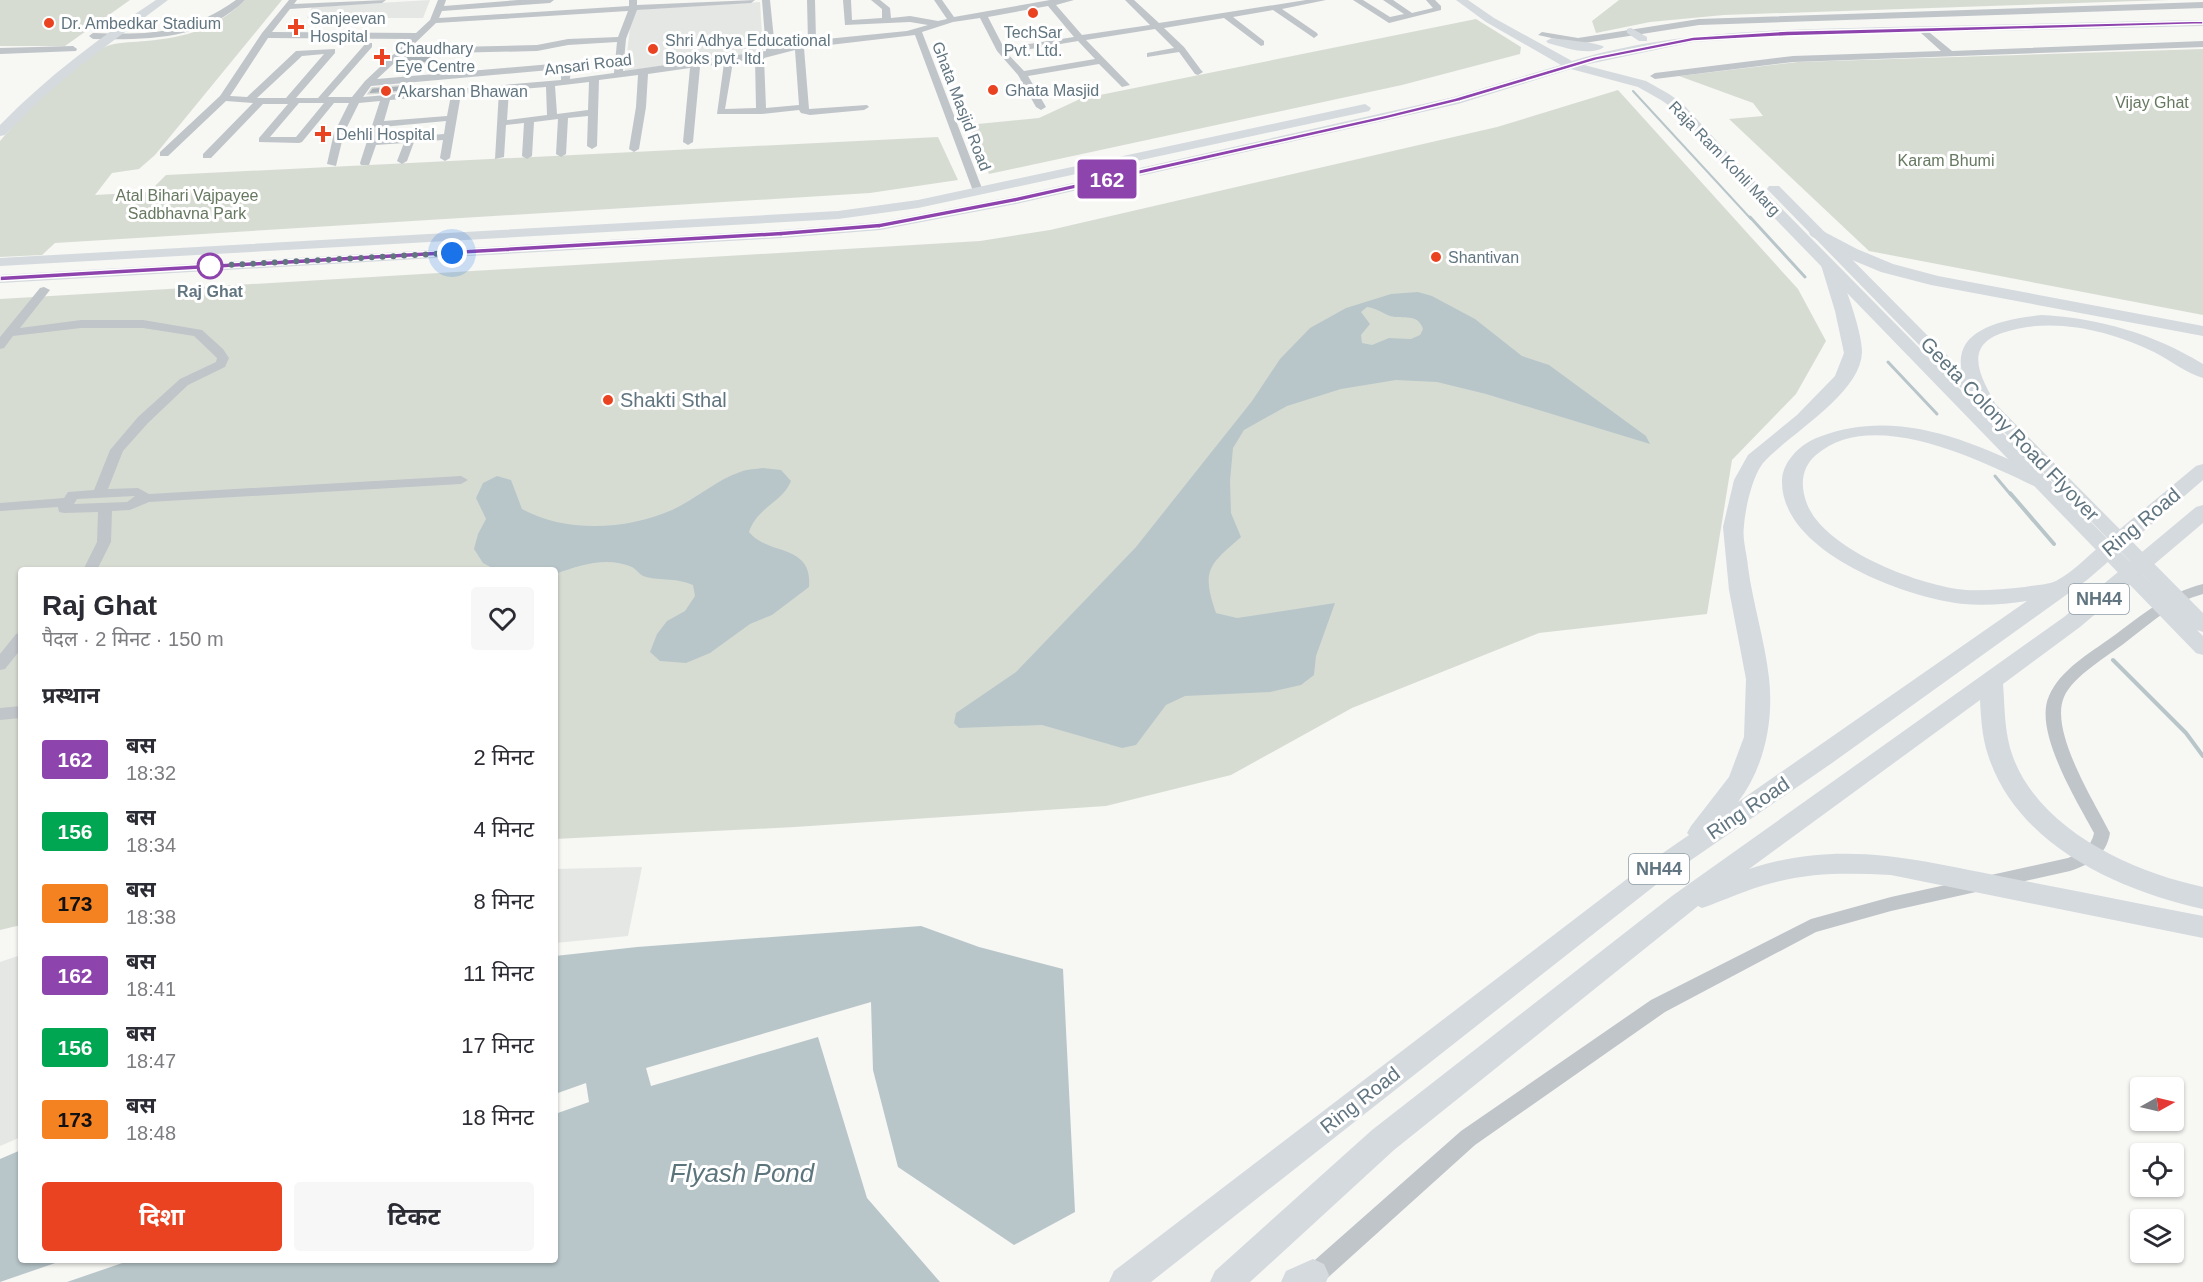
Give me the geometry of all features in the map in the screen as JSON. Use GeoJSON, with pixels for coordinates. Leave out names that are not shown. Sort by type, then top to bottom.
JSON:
{"type":"FeatureCollection","features":[{"type":"Feature","properties":{"kind":"highway"},"geometry":{"type":"LineString","coordinates":[[1817,233],[1851,253],[1887,268],[2023,298],[2203,331]]}},
{"type":"Feature","properties":{"kind":"highway"},"geometry":{"type":"LineString","coordinates":[[1681,854],[1698,837],[1740,782],[1756,737],[1758,679],[1740,590],[1732,527],[1744,480],[1755,459],[1804,419],[1844,378],[1853,352],[1844,311],[1838,264]]}},
{"type":"Feature","properties":{"kind":"highway"},"geometry":{"type":"LineString","coordinates":[[1989,409],[1972,374],[1969,356],[1972,348],[1985,334],[2020,322],[2068,322],[2114,330],[2158,346],[2203,372]]}},
{"type":"Feature","properties":{"kind":"highway"},"geometry":{"type":"LineString","coordinates":[[2041,482],[1960,445],[1928,436],[1896,431],[1857,432],[1824,441],[1802,457],[1795,467],[1792,478],[1793,491],[1805,518],[1848,557],[1891,578],[1964,597],[1987,598],[2061,588]]}},
{"type":"Feature","properties":{"kind":"highway","name":"Ring Road"},"geometry":{"type":"LineString","coordinates":[[1125,1282],[1653,873],[2079,575],[2203,470]]}},
{"type":"Feature","properties":{"kind":"highway","name":"Ring Road"},"geometry":{"type":"LineString","coordinates":[[1226,1282],[1383,1140],[1681,904],[2072,622],[2203,512]]}},
{"type":"Feature","properties":{"kind":"highway"},"geometry":{"type":"LineString","coordinates":[[2171,539],[2203,531]]}},
{"type":"Feature","properties":{"kind":"highway"},"geometry":{"type":"LineString","coordinates":[[1992,681],[1994,725],[2000,757],[2012,782],[2031,807],[2068,840],[2106,864],[2139,880],[2203,898]]}},
{"type":"Feature","properties":{"kind":"highway"},"geometry":{"type":"LineString","coordinates":[[1681,904],[1773,872],[1808,865],[1861,863],[1902,867],[2203,927]]}},
{"type":"Feature","properties":{"kind":"main road"},"geometry":{"type":"LineString","coordinates":[[0,132],[36,95],[144,0]]}},
{"type":"Feature","properties":{"kind":"main road"},"geometry":{"type":"LineString","coordinates":[[8,106],[74,49],[163,0]]}},
{"type":"Feature","properties":{"kind":"main road"},"geometry":{"type":"LineString","coordinates":[[1461,0],[1490,20],[1556,57]]}},
{"type":"Feature","properties":{"kind":"main road"},"geometry":{"type":"LineString","coordinates":[[1480,0],[1487,7],[1573,51]]}},
{"type":"Feature","properties":{"kind":"main road"},"geometry":{"type":"LineString","coordinates":[[1597,53],[1643,39],[1725,28],[2203,13]]}},
{"type":"Feature","properties":{"kind":"main road"},"geometry":{"type":"LineString","coordinates":[[1597,53],[1715,37],[2203,23]]}},
{"type":"Feature","properties":{"kind":"main road"},"geometry":{"type":"LineString","coordinates":[[1631,31],[1643,39]]}},
{"type":"Feature","properties":{"kind":"main road"},"geometry":{"type":"LineString","coordinates":[[1529,42],[1534,55],[1532,59]]}},
{"type":"Feature","properties":{"kind":"main road"},"geometry":{"type":"LineString","coordinates":[[0,262],[838,215],[918,204],[1443,90],[1573,51]]}},
{"type":"Feature","properties":{"kind":"main road"},"geometry":{"type":"LineString","coordinates":[[1540,75],[1573,51]]}},
{"type":"Feature","properties":{"kind":"main road","name":"Raja Ram Kohli Marg"},"geometry":{"type":"LineString","coordinates":[[1573,51],[1597,53],[1655,76],[1678,93],[1752,167]]}},
{"type":"Feature","properties":{"kind":"main road","name":"Raja Ram Kohli Marg"},"geometry":{"type":"LineString","coordinates":[[1573,51],[1610,75],[1642,84],[1678,106],[1729,163],[1838,264]]}},
{"type":"Feature","properties":{"kind":"main road"},"geometry":{"type":"LineString","coordinates":[[0,279],[782,234],[880,226],[1016,200],[1431,106],[1540,75],[1610,75]]}},
{"type":"Feature","properties":{"kind":"main road","name":"Raja Ram Kohli Marg"},"geometry":{"type":"LineString","coordinates":[[1768,184],[1817,233]]}},
{"type":"Feature","properties":{"kind":"main road","name":"Geeta Colony Road Flyover"},"geometry":{"type":"LineString","coordinates":[[1817,233],[1856,292],[2203,648]]}},
{"type":"Feature","properties":{"kind":"main road","name":"Geeta Colony Road Flyover"},"geometry":{"type":"LineString","coordinates":[[1838,264],[1989,409],[2203,625]]}},
{"type":"Feature","properties":{"kind":"street"},"geometry":{"type":"LineString","coordinates":[[104,34],[160,31],[187,26],[230,0]]}},
{"type":"Feature","properties":{"kind":"street"},"geometry":{"type":"LineString","coordinates":[[104,34],[157,35],[189,30],[208,23],[241,0]]}},
{"type":"Feature","properties":{"kind":"street"},"geometry":{"type":"LineString","coordinates":[[164,154],[224,98],[265,35],[290,3],[381,0]]}},
{"type":"Feature","properties":{"kind":"street"},"geometry":{"type":"LineString","coordinates":[[332,164],[339,134],[355,100],[368,83],[434,21],[440,5],[550,0]]}},
{"type":"Feature","properties":{"kind":"street"},"geometry":{"type":"LineString","coordinates":[[434,21],[633,4],[752,0]]}},
{"type":"Feature","properties":{"kind":"street"},"geometry":{"type":"LineString","coordinates":[[766,0],[771,53]]}},
{"type":"Feature","properties":{"kind":"street"},"geometry":{"type":"LineString","coordinates":[[811,0],[812,43]]}},
{"type":"Feature","properties":{"kind":"street"},"geometry":{"type":"LineString","coordinates":[[847,0],[848,23],[910,19],[940,25]]}},
{"type":"Feature","properties":{"kind":"street"},"geometry":{"type":"LineString","coordinates":[[875,0],[886,8],[886,21]]}},
{"type":"Feature","properties":{"kind":"street"},"geometry":{"type":"LineString","coordinates":[[938,0],[952,20]]}},
{"type":"Feature","properties":{"kind":"street","name":"Ansari Road"},"geometry":{"type":"LineString","coordinates":[[224,98],[260,101],[355,100],[456,94],[594,79],[729,61],[812,43],[918,32],[952,20],[1070,0]]}},
{"type":"Feature","properties":{"kind":"street"},"geometry":{"type":"LineString","coordinates":[[1129,0],[1181,49],[1198,72]]}},
{"type":"Feature","properties":{"kind":"street"},"geometry":{"type":"LineString","coordinates":[[1001,51],[1228,17],[1322,0]]}},
{"type":"Feature","properties":{"kind":"street"},"geometry":{"type":"LineString","coordinates":[[1357,0],[1386,19],[1437,10],[1437,6],[1430,0]]}},
{"type":"Feature","properties":{"kind":"street"},"geometry":{"type":"LineString","coordinates":[[1388,0],[1412,16]]}},
{"type":"Feature","properties":{"kind":"street"},"geometry":{"type":"LineString","coordinates":[[1050,3],[1081,40],[1125,85]]}},
{"type":"Feature","properties":{"kind":"street"},"geometry":{"type":"LineString","coordinates":[[618,75],[622,39],[633,4]]}},
{"type":"Feature","properties":{"kind":"street"},"geometry":{"type":"LineString","coordinates":[[1573,51],[1631,31],[1699,22],[2203,5]]}},
{"type":"Feature","properties":{"kind":"street"},"geometry":{"type":"LineString","coordinates":[[1275,8],[1314,35]]}},
{"type":"Feature","properties":{"kind":"street"},"geometry":{"type":"LineString","coordinates":[[982,14],[1001,51],[1022,74],[1041,107]]}},
{"type":"Feature","properties":{"kind":"street"},"geometry":{"type":"LineString","coordinates":[[1228,17],[1261,43]]}},
{"type":"Feature","properties":{"kind":"street"},"geometry":{"type":"LineString","coordinates":[[1924,31],[1949,53]]}},
{"type":"Feature","properties":{"kind":"street","name":"Ghata Masjid Road"},"geometry":{"type":"LineString","coordinates":[[918,32],[978,191]]}},
{"type":"Feature","properties":{"kind":"street"},"geometry":{"type":"LineString","coordinates":[[320,50],[334,34]]}},
{"type":"Feature","properties":{"kind":"street"},"geometry":{"type":"LineString","coordinates":[[265,35],[418,36]]}},
{"type":"Feature","properties":{"kind":"street"},"geometry":{"type":"LineString","coordinates":[[404,51],[537,48],[568,42],[622,39]]}},
{"type":"Feature","properties":{"kind":"street"},"geometry":{"type":"LineString","coordinates":[[1655,76],[1793,58],[2203,44]]}},
{"type":"Feature","properties":{"kind":"street"},"geometry":{"type":"LineString","coordinates":[[320,101],[369,45]]}},
{"type":"Feature","properties":{"kind":"street"},"geometry":{"type":"LineString","coordinates":[[799,46],[805,112],[864,106]]}},
{"type":"Feature","properties":{"kind":"street"},"geometry":{"type":"LineString","coordinates":[[0,51],[74,49]]}},
{"type":"Feature","properties":{"kind":"street"},"geometry":{"type":"LineString","coordinates":[[469,58],[476,49]]}},
{"type":"Feature","properties":{"kind":"street"},"geometry":{"type":"LineString","coordinates":[[1150,55],[1181,49]]}},
{"type":"Feature","properties":{"kind":"street"},"geometry":{"type":"LineString","coordinates":[[249,100],[299,52],[320,50],[333,52],[262,140],[299,140],[331,101]]}},
{"type":"Feature","properties":{"kind":"street"},"geometry":{"type":"LineString","coordinates":[[759,56],[761,111]]}},
{"type":"Feature","properties":{"kind":"street"},"geometry":{"type":"LineString","coordinates":[[729,61],[720,112],[803,107]]}},
{"type":"Feature","properties":{"kind":"street"},"geometry":{"type":"LineString","coordinates":[[1022,74],[1101,61]]}},
{"type":"Feature","properties":{"kind":"street"},"geometry":{"type":"LineString","coordinates":[[445,94],[463,66]]}},
{"type":"Feature","properties":{"kind":"street"},"geometry":{"type":"LineString","coordinates":[[368,83],[563,66],[566,67],[566,82]]}},
{"type":"Feature","properties":{"kind":"street"},"geometry":{"type":"LineString","coordinates":[[688,142],[695,66]]}},
{"type":"Feature","properties":{"kind":"street"},"geometry":{"type":"LineString","coordinates":[[634,149],[641,107],[643,73]]}},
{"type":"Feature","properties":{"kind":"street"},"geometry":{"type":"LineString","coordinates":[[592,146],[594,79]]}},
{"type":"Feature","properties":{"kind":"street"},"geometry":{"type":"LineString","coordinates":[[550,84],[552,118]]}},
{"type":"Feature","properties":{"kind":"street"},"geometry":{"type":"LineString","coordinates":[[499,157],[504,89]]}},
{"type":"Feature","properties":{"kind":"street"},"geometry":{"type":"LineString","coordinates":[[445,158],[456,94]]}},
{"type":"Feature","properties":{"kind":"street"},"geometry":{"type":"LineString","coordinates":[[365,162],[386,98]]}},
{"type":"Feature","properties":{"kind":"street"},"geometry":{"type":"LineString","coordinates":[[207,156],[260,101]]}},
{"type":"Feature","properties":{"kind":"street"},"geometry":{"type":"LineString","coordinates":[[502,123],[594,112]]}},
{"type":"Feature","properties":{"kind":"street"},"geometry":{"type":"LineString","coordinates":[[561,154],[563,116]]}},
{"type":"Feature","properties":{"kind":"street"},"geometry":{"type":"LineString","coordinates":[[378,124],[453,118]]}},
{"type":"Feature","properties":{"kind":"street"},"geometry":{"type":"LineString","coordinates":[[527,156],[529,120]]}},
{"type":"Feature","properties":{"kind":"street"},"geometry":{"type":"LineString","coordinates":[[373,142],[449,137]]}},
{"type":"Feature","properties":{"kind":"street"},"geometry":{"type":"LineString","coordinates":[[402,161],[410,140]]}},
{"type":"Feature","properties":{"kind":"street"},"geometry":{"type":"LineString","coordinates":[[0,345],[44,290]]}},
{"type":"Feature","properties":{"kind":"street"},"geometry":{"type":"LineString","coordinates":[[10,333],[81,324],[143,324],[198,333],[223,358],[220,364],[184,382],[143,420],[117,450],[102,500],[104,542],[92,567]]}},
{"type":"Feature","properties":{"kind":"street"},"geometry":{"type":"LineString","coordinates":[[0,507],[69,502],[73,495],[102,500],[138,492],[146,498],[461,480]]}},
{"type":"Feature","properties":{"kind":"street"},"geometry":{"type":"LineString","coordinates":[[1306,1280],[1468,1138],[1658,1006],[1811,927],[1891,904],[2070,864],[2097,851],[2102,833],[2065,760],[2055,726],[2053,711],[2056,697],[2081,668],[2143,621],[2190,591],[2203,589]]}},
{"type":"Feature","properties":{"kind":"street"},"geometry":{"type":"LineString","coordinates":[[0,665],[18,642]]}},
{"type":"Feature","properties":{"kind":"street"},"geometry":{"type":"LineString","coordinates":[[0,714],[18,712]]}},
{"type":"Feature","properties":{"kind":"shaded area"},"geometry":{"type":"Polygon","coordinates":[[[430,0],[423,18],[307,18],[312,7],[430,0]]]}},
{"type":"Feature","properties":{"kind":"shaded area"},"geometry":{"type":"Polygon","coordinates":[[[760,2],[763,52],[625,71],[632,10],[760,2]]]}},
{"type":"Feature","properties":{"kind":"shaded area"},"geometry":{"type":"Polygon","coordinates":[[[642,867],[628,936],[558,943],[558,869],[642,867]]]}},
{"type":"Feature","properties":{"kind":"shaded area"},"geometry":{"type":"Polygon","coordinates":[[[18,956],[18,1138],[0,1146],[0,962],[18,956]]]}},
{"type":"Feature","properties":{"kind":"green space","name":"Dr. Ambedkar Stadium"},"geometry":{"type":"Polygon","coordinates":[[[0,0],[130,0],[65,46],[0,46],[0,0]]]}},
{"type":"Feature","properties":{"kind":"green space","name":"Atal Bihari Vajpayee Sadbhavna Park"},"geometry":{"type":"Polygon","coordinates":[[[245,0],[282,0],[155,155],[139,169],[112,173],[95,195],[149,192],[166,175],[938,137],[958,180],[870,193],[55,243],[42,255],[0,257],[0,141],[51,86],[95,51],[114,44],[175,37],[200,30],[223,18],[245,0]]]}},
{"type":"Feature","properties":{"kind":"green space"},"geometry":{"type":"Polygon","coordinates":[[[1619,0],[2168,0],[1724,15],[1650,22],[1596,33],[1592,21],[1619,0]]]}},
{"type":"Feature","properties":{"kind":"green space"},"geometry":{"type":"Polygon","coordinates":[[[1476,19],[1521,47],[1520,54],[1402,85],[989,174],[968,125],[1039,118],[1080,99],[1476,19]]]}},
{"type":"Feature","properties":{"kind":"green space","name":"Karam Bhumi"},"geometry":{"type":"Polygon","coordinates":[[[2203,49],[2203,315],[1869,251],[1729,119],[1763,116],[1753,103],[1679,76],[1798,62],[2203,49]]]}},
{"type":"Feature","properties":{"kind":"green space","name":"Raj Ghat"},"geometry":{"type":"Polygon","coordinates":[[[1618,90],[1798,289],[1826,341],[1796,394],[1732,460],[1707,614],[1539,633],[1352,708],[1231,775],[1106,806],[795,827],[558,839],[558,567],[18,567],[18,926],[0,930],[0,299],[980,241],[1050,230],[1497,127],[1618,90]]]}},
{"type":"Feature","properties":{"kind":"water"},"geometry":{"type":"Polygon","coordinates":[[[1418,292],[1432,296],[1475,319],[1522,356],[1549,365],[1646,436],[1650,444],[1486,394],[1437,382],[1396,380],[1341,389],[1287,406],[1244,430],[1233,448],[1230,481],[1231,513],[1241,537],[1215,562],[1209,577],[1209,587],[1216,613],[1237,618],[1335,603],[1316,656],[1314,675],[1301,685],[1270,692],[1185,696],[1166,705],[1136,745],[1122,748],[1042,725],[959,728],[954,723],[956,713],[1016,672],[1136,547],[1252,401],[1280,359],[1310,328],[1346,308],[1391,294],[1418,292]],[[1367,307],[1361,312],[1370,324],[1361,335],[1362,343],[1372,345],[1389,338],[1411,339],[1420,335],[1423,329],[1413,318],[1390,316],[1367,307]]]}},
{"type":"Feature","properties":{"kind":"water"},"geometry":{"type":"Polygon","coordinates":[[[763,468],[781,470],[791,481],[782,495],[758,517],[749,532],[767,545],[788,552],[804,563],[808,573],[809,587],[772,615],[750,624],[710,653],[686,663],[660,661],[650,652],[657,634],[667,621],[685,611],[695,596],[693,585],[648,577],[632,567],[613,562],[584,565],[558,573],[558,567],[490,567],[483,563],[474,549],[478,534],[486,519],[476,498],[483,483],[497,476],[511,480],[522,509],[557,522],[596,526],[636,522],[654,517],[681,506],[731,475],[763,468]]]}},
{"type":"Feature","properties":{"kind":"water","name":"Flyash Pond"},"geometry":{"type":"Polygon","coordinates":[[[921,926],[979,947],[1063,969],[1075,1212],[1014,1245],[898,1167],[873,1070],[871,1002],[646,1068],[651,1086],[818,1037],[867,1198],[940,1282],[67,1282],[122,1263],[558,1263],[558,1113],[589,1102],[586,1083],[558,1093],[558,956],[637,947],[921,926]]]}},
{"type":"Feature","properties":{"kind":"water"},"geometry":{"type":"Polygon","coordinates":[[[18,1151],[18,1263],[55,1263],[0,1282],[0,1159],[18,1151]]]}},
{"type":"Feature","properties":{"kind":"building"},"geometry":{"type":"Polygon","coordinates":[[[405,56],[432,56],[426,63],[400,61],[405,56]]]}},
{"type":"Feature","properties":{"kind":"building"},"geometry":{"type":"Polygon","coordinates":[[[407,85],[405,91],[368,94],[372,88],[407,85]]]}},
{"type":"Feature","properties":{"kind":"waterway"},"geometry":{"type":"LineString","coordinates":[[1633,91],[1751,219]]}},
{"type":"Feature","properties":{"kind":"waterway"},"geometry":{"type":"LineString","coordinates":[[1750,217],[1805,277]]}},
{"type":"Feature","properties":{"kind":"waterway"},"geometry":{"type":"LineString","coordinates":[[1888,362],[1937,414]]}},
{"type":"Feature","properties":{"kind":"waterway"},"geometry":{"type":"LineString","coordinates":[[1995,476],[2011,495]]}},
{"type":"Feature","properties":{"kind":"waterway"},"geometry":{"type":"LineString","coordinates":[[2010,493],[2054,544]]}},
{"type":"Feature","properties":{"kind":"waterway"},"geometry":{"type":"LineString","coordinates":[[2113,660],[2186,733],[2203,756]]}},
{"type":"Feature","properties":{"kind":"bus line","name":"162"},"geometry":{"type":"LineString","coordinates":[[0,279],[782,234],[880,226],[1016,200],[1386,117],[1458,100],[1596,58],[1693,39],[1787,33],[2203,23]]}},
{"type":"Feature","properties":{"kind":"place","name":"TechSar Pvt. Ltd."},"geometry":{"type":"Point","coordinates":[1033,13]}},
{"type":"Feature","properties":{"kind":"place","name":"Dr. Ambedkar Stadium"},"geometry":{"type":"Point","coordinates":[49,23]}},
{"type":"Feature","properties":{"kind":"place","name":"Sanjeevan Hospital"},"geometry":{"type":"Point","coordinates":[296,27]}},
{"type":"Feature","properties":{"kind":"place","name":"Shri Adhya Educational Books pvt. ltd."},"geometry":{"type":"Point","coordinates":[653,49]}},
{"type":"Feature","properties":{"kind":"place","name":"Chaudhary Eye Centre"},"geometry":{"type":"Point","coordinates":[382,57]}},
{"type":"Feature","properties":{"kind":"place","name":"Ghata Masjid"},"geometry":{"type":"Point","coordinates":[993,90]}},
{"type":"Feature","properties":{"kind":"place","name":"Akarshan Bhawan"},"geometry":{"type":"Point","coordinates":[386,91]}},
{"type":"Feature","properties":{"kind":"place","name":"Dehli Hospital"},"geometry":{"type":"Point","coordinates":[323,134]}},
{"type":"Feature","properties":{"kind":"place","name":"Shantivan"},"geometry":{"type":"Point","coordinates":[1436,257]}},
{"type":"Feature","properties":{"kind":"place","name":"Raj Ghat"},"geometry":{"type":"Point","coordinates":[210,266]}},
{"type":"Feature","properties":{"kind":"place","name":"Shakti Sthal"},"geometry":{"type":"Point","coordinates":[608,400]}},
{"type":"Feature","properties":{"kind":"route"},"geometry":{"type":"LineString","coordinates":[[210,266],[452,253]]}},
{"type":"Feature","properties":{"kind":"park label","name":"Vijay Ghat"},"geometry":{"type":"Point","coordinates":[2152,102]}}]}
